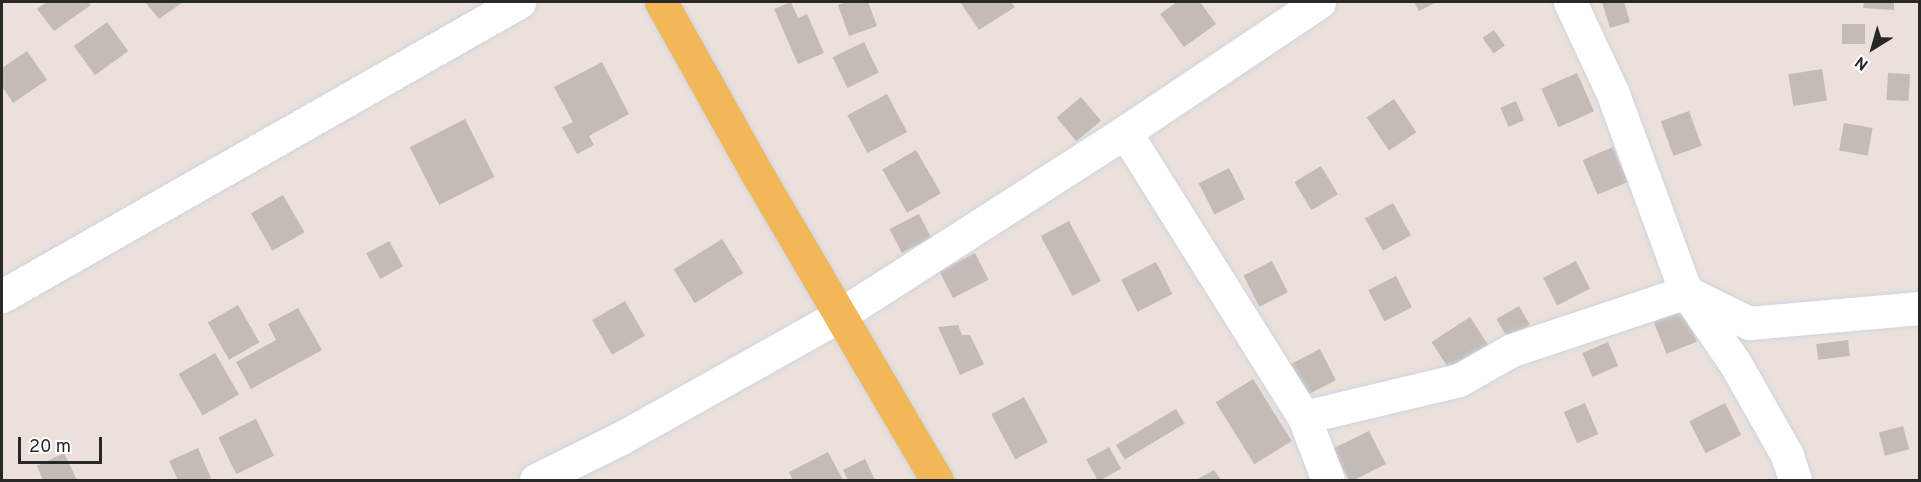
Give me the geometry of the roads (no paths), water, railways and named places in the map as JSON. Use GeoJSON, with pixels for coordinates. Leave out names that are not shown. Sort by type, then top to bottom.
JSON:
{"type":"FeatureCollection","features":[{"type":"Feature","properties":{"kind":"main road"},"geometry":{"type":"LineString","coordinates":[[662,2],[937,480]]}},
{"type":"Feature","properties":{"kind":"street"},"geometry":{"type":"LineString","coordinates":[[2,296],[519,2]]}},
{"type":"Feature","properties":{"kind":"street"},"geometry":{"type":"LineString","coordinates":[[536,480],[621,438],[840,315],[1125,132],[1319,2]]}},
{"type":"Feature","properties":{"kind":"street"},"geometry":{"type":"LineString","coordinates":[[1570,2],[1613,94],[1686,292],[1735,363],[1787,455],[1795,480]]}},
{"type":"Feature","properties":{"kind":"street"},"geometry":{"type":"LineString","coordinates":[[1125,132],[1304,417],[1328,480]]}},
{"type":"Feature","properties":{"kind":"street"},"geometry":{"type":"LineString","coordinates":[[1304,417],[1459,380],[1512,350],[1686,292],[1749,323],[1920,308]]}}]}
